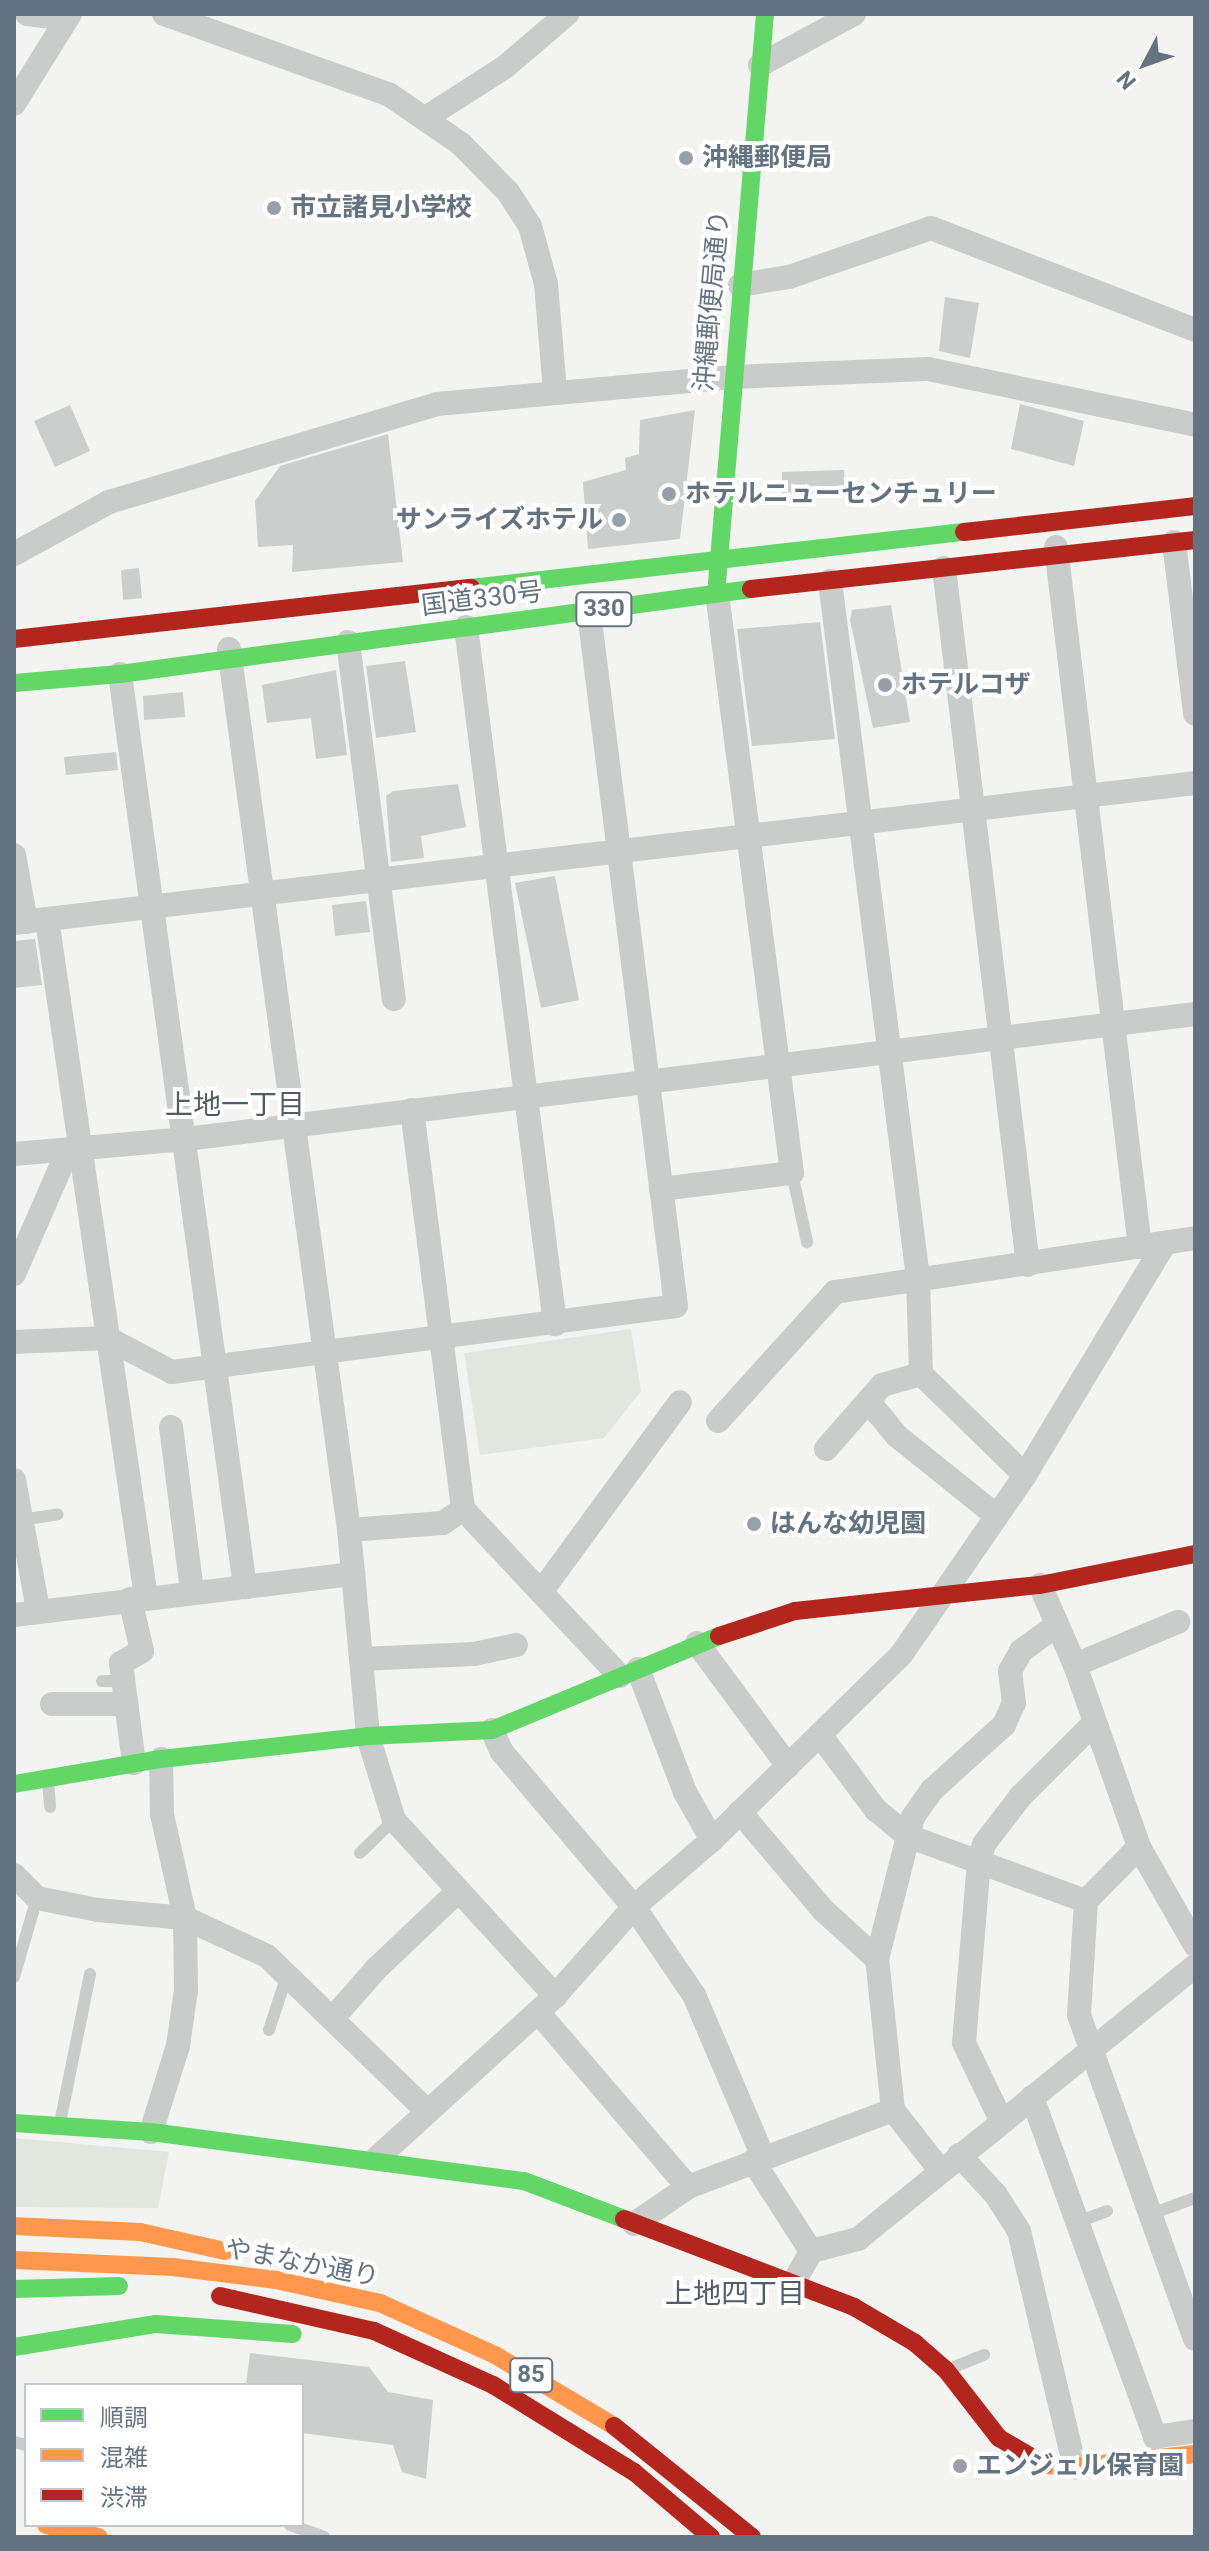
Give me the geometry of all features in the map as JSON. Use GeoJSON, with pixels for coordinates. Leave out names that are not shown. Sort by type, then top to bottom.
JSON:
{"type":"FeatureCollection","features":[{"type":"Feature","properties":{"kind":"main road","name":"沖縄郵便局通り"},"geometry":{"type":"LineString","coordinates":[[717,593],[715,559],[765,14]]}},
{"type":"Feature","properties":{"kind":"main road","name":"国道330号"},"geometry":{"type":"LineString","coordinates":[[14,639],[229,619],[715,559],[1195,506]]}},
{"type":"Feature","properties":{"kind":"main road","name":"国道330号"},"geometry":{"type":"LineString","coordinates":[[14,683],[120,674],[717,593],[1185,541]]}},
{"type":"Feature","properties":{"kind":"main road"},"geometry":{"type":"LineString","coordinates":[[14,1784],[161,1759],[368,1736],[492,1730],[697,1643],[795,1611],[946,1592],[1040,1585],[1195,1554]]}},
{"type":"Feature","properties":{"kind":"main road"},"geometry":{"type":"LineString","coordinates":[[14,2123],[60,2123],[151,2132],[376,2159],[524,2181],[854,2307],[915,2343],[946,2370],[999,2438],[1020,2456],[1040,2465],[1075,2467],[1195,2454]]}},
{"type":"Feature","properties":{"kind":"main road"},"geometry":{"type":"LineString","coordinates":[[14,2226],[140,2232],[224,2251],[276,2280]]}},
{"type":"Feature","properties":{"kind":"main road","name":"やまなか通り"},"geometry":{"type":"LineString","coordinates":[[14,2260],[159,2265],[276,2280],[380,2303],[495,2355],[645,2447],[752,2537]]}},
{"type":"Feature","properties":{"kind":"main road"},"geometry":{"type":"LineString","coordinates":[[14,2289],[133,2287]]}},
{"type":"Feature","properties":{"kind":"main road","name":"やまなか通り"},"geometry":{"type":"LineString","coordinates":[[203,2293],[374,2331],[493,2385],[634,2472],[711,2537]]}},
{"type":"Feature","properties":{"kind":"main road"},"geometry":{"type":"LineString","coordinates":[[14,2347],[156,2324],[225,2325],[342,2340],[493,2385]]}},
{"type":"Feature","properties":{"kind":"main road"},"geometry":{"type":"LineString","coordinates":[[55,2527],[99,2537]]}},
{"type":"Feature","properties":{"kind":"street"},"geometry":{"type":"LineString","coordinates":[[14,104],[69,16],[27,14]]}},
{"type":"Feature","properties":{"kind":"street"},"geometry":{"type":"LineString","coordinates":[[164,14],[221,23],[390,95],[427,117],[508,192],[530,226],[546,284],[555,392]]}},
{"type":"Feature","properties":{"kind":"street"},"geometry":{"type":"LineString","coordinates":[[427,117],[505,67],[567,14]]}},
{"type":"Feature","properties":{"kind":"street"},"geometry":{"type":"LineString","coordinates":[[760,65],[854,14]]}},
{"type":"Feature","properties":{"kind":"street"},"geometry":{"type":"LineString","coordinates":[[740,285],[789,277],[931,228],[1195,330]]}},
{"type":"Feature","properties":{"kind":"street"},"geometry":{"type":"LineString","coordinates":[[14,554],[109,502],[260,461],[335,431],[437,404],[731,377],[928,369],[1195,425]]}},
{"type":"Feature","properties":{"kind":"street"},"geometry":{"type":"LineString","coordinates":[[1053,520],[1140,1247]]}},
{"type":"Feature","properties":{"kind":"street"},"geometry":{"type":"LineString","coordinates":[[1185,541],[1195,714]]}},
{"type":"Feature","properties":{"kind":"street"},"geometry":{"type":"LineString","coordinates":[[944,568],[1028,1265]]}},
{"type":"Feature","properties":{"kind":"street"},"geometry":{"type":"LineString","coordinates":[[830,581],[918,1278],[921,1374],[1025,1475]]}},
{"type":"Feature","properties":{"kind":"street"},"geometry":{"type":"LineString","coordinates":[[661,1189],[792,1173],[717,593]]}},
{"type":"Feature","properties":{"kind":"street"},"geometry":{"type":"LineString","coordinates":[[14,1342],[107,1338],[172,1372],[440,1340],[676,1306],[589,612]]}},
{"type":"Feature","properties":{"kind":"street"},"geometry":{"type":"LineString","coordinates":[[229,619],[229,658],[265,894],[349,1530],[368,1736],[394,1820],[457,1892],[547,2004],[688,2187]]}},
{"type":"Feature","properties":{"kind":"street"},"geometry":{"type":"LineString","coordinates":[[466,627],[555,1324]]}},
{"type":"Feature","properties":{"kind":"street"},"geometry":{"type":"LineString","coordinates":[[348,642],[394,999]]}},
{"type":"Feature","properties":{"kind":"street"},"geometry":{"type":"LineString","coordinates":[[120,674],[245,1587]]}},
{"type":"Feature","properties":{"kind":"street"},"geometry":{"type":"LineString","coordinates":[[29,921],[974,806],[1195,783]]}},
{"type":"Feature","properties":{"kind":"street"},"geometry":{"type":"LineString","coordinates":[[14,855],[78,1150],[107,1338],[142,1651],[121,1663],[117,1689],[134,1763]]}},
{"type":"Feature","properties":{"kind":"street"},"geometry":{"type":"LineString","coordinates":[[14,1154],[186,1139],[1195,1014]]}},
{"type":"Feature","properties":{"kind":"street"},"geometry":{"type":"LineString","coordinates":[[412,1110],[463,1509],[541,1592],[629,1673],[685,1792],[712,1840]]}},
{"type":"Feature","properties":{"kind":"street"},"geometry":{"type":"LineString","coordinates":[[14,1274],[62,1164],[78,1150]]}},
{"type":"Feature","properties":{"kind":"street"},"geometry":{"type":"LineString","coordinates":[[718,1421],[835,1292],[901,1286],[918,1278],[1028,1265],[1195,1238]]}},
{"type":"Feature","properties":{"kind":"street"},"geometry":{"type":"LineString","coordinates":[[376,2159],[547,2004],[634,1907],[712,1840],[901,1655],[1025,1475],[1165,1243]]}},
{"type":"Feature","properties":{"kind":"street"},"geometry":{"type":"LineString","coordinates":[[826,1449],[882,1385],[921,1374]]}},
{"type":"Feature","properties":{"kind":"street"},"geometry":{"type":"LineString","coordinates":[[868,1401],[897,1436],[997,1516]]}},
{"type":"Feature","properties":{"kind":"street"},"geometry":{"type":"LineString","coordinates":[[541,1592],[680,1402]]}},
{"type":"Feature","properties":{"kind":"street"},"geometry":{"type":"LineString","coordinates":[[171,1427],[192,1592]]}},
{"type":"Feature","properties":{"kind":"street"},"geometry":{"type":"LineString","coordinates":[[14,1480],[22,1520],[26,1612],[354,1574]]}},
{"type":"Feature","properties":{"kind":"street"},"geometry":{"type":"LineString","coordinates":[[349,1530],[443,1523],[463,1509]]}},
{"type":"Feature","properties":{"kind":"street"},"geometry":{"type":"LineString","coordinates":[[1040,1585],[1075,1665],[1092,1725],[1139,1847],[1195,1945]]}},
{"type":"Feature","properties":{"kind":"street"},"geometry":{"type":"LineString","coordinates":[[1075,1665],[1178,1622]]}},
{"type":"Feature","properties":{"kind":"street"},"geometry":{"type":"LineString","coordinates":[[1057,1625],[1021,1651],[1010,1671],[1014,1703],[1004,1725],[932,1790],[908,1836],[877,1959],[893,2110],[950,2162],[996,2195],[1019,2231],[1075,2467]]}},
{"type":"Feature","properties":{"kind":"street"},"geometry":{"type":"LineString","coordinates":[[697,1643],[788,1766]]}},
{"type":"Feature","properties":{"kind":"street"},"geometry":{"type":"LineString","coordinates":[[361,1659],[474,1654],[516,1645]]}},
{"type":"Feature","properties":{"kind":"street"},"geometry":{"type":"LineString","coordinates":[[52,1704],[117,1689]]}},
{"type":"Feature","properties":{"kind":"street"},"geometry":{"type":"LineString","coordinates":[[1002,2122],[964,2043],[979,1862],[984,1844],[1020,1797],[1092,1725]]}},
{"type":"Feature","properties":{"kind":"street"},"geometry":{"type":"LineString","coordinates":[[492,1730],[502,1752],[634,1907],[694,1995],[758,2159],[811,2251]]}},
{"type":"Feature","properties":{"kind":"street"},"geometry":{"type":"LineString","coordinates":[[820,1735],[876,1810],[908,1836],[1086,1901]]}},
{"type":"Feature","properties":{"kind":"street"},"geometry":{"type":"LineString","coordinates":[[151,2132],[178,2046],[186,1990],[185,1918],[162,1814],[161,1759]]}},
{"type":"Feature","properties":{"kind":"street"},"geometry":{"type":"LineString","coordinates":[[740,1812],[823,1910],[877,1959]]}},
{"type":"Feature","properties":{"kind":"street"},"geometry":{"type":"LineString","coordinates":[[1139,1847],[1086,1901],[1079,2015],[1195,2339]]}},
{"type":"Feature","properties":{"kind":"street"},"geometry":{"type":"LineString","coordinates":[[14,1875],[37,1898],[98,1910],[185,1918],[267,1956],[428,2112]]}},
{"type":"Feature","properties":{"kind":"street"},"geometry":{"type":"LineString","coordinates":[[333,2018],[376,1969],[457,1892]]}},
{"type":"Feature","properties":{"kind":"street"},"geometry":{"type":"LineString","coordinates":[[793,2284],[811,2251],[858,2239],[1195,1966]]}},
{"type":"Feature","properties":{"kind":"street"},"geometry":{"type":"LineString","coordinates":[[1032,2097],[1155,2437],[1195,2431]]}},
{"type":"Feature","properties":{"kind":"street"},"geometry":{"type":"LineString","coordinates":[[634,2224],[688,2187],[893,2110]]}},
{"type":"Feature","properties":{"kind":"lane"},"geometry":{"type":"LineString","coordinates":[[792,1173],[807,1242]]}},
{"type":"Feature","properties":{"kind":"lane"},"geometry":{"type":"LineString","coordinates":[[22,1520],[58,1514]]}},
{"type":"Feature","properties":{"kind":"lane"},"geometry":{"type":"LineString","coordinates":[[47,1779],[50,1807]]}},
{"type":"Feature","properties":{"kind":"lane"},"geometry":{"type":"LineString","coordinates":[[360,1853],[394,1820]]}},
{"type":"Feature","properties":{"kind":"lane"},"geometry":{"type":"LineString","coordinates":[[14,1977],[37,1898]]}},
{"type":"Feature","properties":{"kind":"lane"},"geometry":{"type":"LineString","coordinates":[[60,2123],[90,1974]]}},
{"type":"Feature","properties":{"kind":"lane"},"geometry":{"type":"LineString","coordinates":[[269,2030],[287,1975]]}},
{"type":"Feature","properties":{"kind":"lane"},"geometry":{"type":"LineString","coordinates":[[1151,2214],[1195,2198]]}},
{"type":"Feature","properties":{"kind":"lane"},"geometry":{"type":"LineString","coordinates":[[1077,2222],[1107,2211]]}},
{"type":"Feature","properties":{"kind":"lane"},"geometry":{"type":"LineString","coordinates":[[946,2370],[984,2355]]}},
{"type":"Feature","properties":{"kind":"lane"},"geometry":{"type":"LineString","coordinates":[[296,2527],[324,2537]]}},
{"type":"Feature","properties":{"kind":"shaded area"},"geometry":{"type":"Polygon","coordinates":[[[631,1329],[641,1391],[604,1438],[480,1455],[464,1353],[631,1329]]]}},
{"type":"Feature","properties":{"kind":"shaded area"},"geometry":{"type":"Polygon","coordinates":[[[14,2138],[169,2152],[158,2208],[14,2207],[14,2138]]]}},
{"type":"Feature","properties":{"kind":"building"},"geometry":{"type":"Polygon","coordinates":[[[945,297],[979,303],[970,358],[939,351],[945,297]]]}},
{"type":"Feature","properties":{"kind":"building"},"geometry":{"type":"Polygon","coordinates":[[[1020,404],[1084,421],[1074,466],[1011,449],[1020,404]]]}},
{"type":"Feature","properties":{"kind":"building"},"geometry":{"type":"Polygon","coordinates":[[[70,405],[90,451],[55,467],[34,421],[70,405]]]}},
{"type":"Feature","properties":{"kind":"building"},"geometry":{"type":"Polygon","coordinates":[[[695,410],[680,539],[588,549],[583,482],[626,470],[625,458],[639,454],[640,420],[695,410]]]}},
{"type":"Feature","properties":{"kind":"building"},"geometry":{"type":"Polygon","coordinates":[[[388,434],[403,562],[292,572],[293,545],[258,547],[255,501],[280,466],[388,434]]]}},
{"type":"Feature","properties":{"kind":"building"},"geometry":{"type":"Polygon","coordinates":[[[844,470],[845,493],[782,495],[782,472],[844,470]]]}},
{"type":"Feature","properties":{"kind":"building"},"geometry":{"type":"Polygon","coordinates":[[[139,568],[142,598],[123,600],[121,570],[139,568]]]}},
{"type":"Feature","properties":{"kind":"building","name":"ホテルコザ"},"geometry":{"type":"Polygon","coordinates":[[[891,605],[910,722],[873,728],[850,620],[852,610],[891,605]]]}},
{"type":"Feature","properties":{"kind":"building"},"geometry":{"type":"Polygon","coordinates":[[[820,622],[835,739],[752,746],[737,629],[820,622]]]}},
{"type":"Feature","properties":{"kind":"building"},"geometry":{"type":"Polygon","coordinates":[[[405,661],[416,732],[376,738],[366,666],[405,661]]]}},
{"type":"Feature","properties":{"kind":"building"},"geometry":{"type":"Polygon","coordinates":[[[336,670],[347,755],[316,759],[311,718],[267,723],[262,685],[336,670]]]}},
{"type":"Feature","properties":{"kind":"building"},"geometry":{"type":"Polygon","coordinates":[[[183,692],[185,717],[144,720],[143,696],[183,692]]]}},
{"type":"Feature","properties":{"kind":"building"},"geometry":{"type":"Polygon","coordinates":[[[116,752],[118,770],[66,775],[64,757],[116,752]]]}},
{"type":"Feature","properties":{"kind":"building"},"geometry":{"type":"Polygon","coordinates":[[[458,784],[466,827],[421,836],[424,858],[391,862],[386,796],[393,791],[458,784]]]}},
{"type":"Feature","properties":{"kind":"building"},"geometry":{"type":"Polygon","coordinates":[[[555,876],[579,1000],[541,1008],[515,883],[555,876]]]}},
{"type":"Feature","properties":{"kind":"building"},"geometry":{"type":"Polygon","coordinates":[[[366,901],[370,932],[335,936],[332,905],[366,901]]]}},
{"type":"Feature","properties":{"kind":"building"},"geometry":{"type":"Polygon","coordinates":[[[35,939],[42,985],[14,988],[14,941],[35,939]]]}},
{"type":"Feature","properties":{"kind":"building"},"geometry":{"type":"Polygon","coordinates":[[[250,2353],[369,2367],[388,2392],[433,2400],[426,2479],[402,2472],[393,2445],[304,2433],[304,2383],[246,2383],[250,2353]]]}},
{"type":"Feature","properties":{"kind":"traffic: fast"},"geometry":{"type":"LineString","coordinates":[[717,583],[765,14]]}},
{"type":"Feature","properties":{"kind":"traffic: fast"},"geometry":{"type":"LineString","coordinates":[[471,588],[964,532]]}},
{"type":"Feature","properties":{"kind":"traffic: fast"},"geometry":{"type":"LineString","coordinates":[[14,683],[120,674],[751,589]]}},
{"type":"Feature","properties":{"kind":"traffic: fast"},"geometry":{"type":"LineString","coordinates":[[14,1784],[161,1759],[368,1736],[492,1730],[719,1636]]}},
{"type":"Feature","properties":{"kind":"traffic: fast"},"geometry":{"type":"LineString","coordinates":[[14,2123],[151,2132],[524,2181],[624,2219]]}},
{"type":"Feature","properties":{"kind":"traffic: fast"},"geometry":{"type":"LineString","coordinates":[[14,2289],[119,2286]]}},
{"type":"Feature","properties":{"kind":"traffic: fast"},"geometry":{"type":"LineString","coordinates":[[14,2347],[156,2324],[293,2334]]}},
{"type":"Feature","properties":{"kind":"traffic: slow"},"geometry":{"type":"LineString","coordinates":[[14,2226],[140,2232],[225,2251]]}},
{"type":"Feature","properties":{"kind":"traffic: slow"},"geometry":{"type":"LineString","coordinates":[[14,2260],[173,2267],[276,2280],[380,2303],[495,2355],[614,2426]]}},
{"type":"Feature","properties":{"kind":"traffic: slow"},"geometry":{"type":"LineString","coordinates":[[1045,2465],[1075,2467],[1195,2454]]}},
{"type":"Feature","properties":{"kind":"traffic: slow"},"geometry":{"type":"LineString","coordinates":[[55,2527],[99,2537]]}},
{"type":"Feature","properties":{"kind":"traffic: jam"},"geometry":{"type":"LineString","coordinates":[[964,532],[1195,506]]}},
{"type":"Feature","properties":{"kind":"traffic: jam"},"geometry":{"type":"LineString","coordinates":[[751,589],[1195,540]]}},
{"type":"Feature","properties":{"kind":"traffic: jam"},"geometry":{"type":"LineString","coordinates":[[14,639],[471,588]]}},
{"type":"Feature","properties":{"kind":"traffic: jam"},"geometry":{"type":"LineString","coordinates":[[719,1636],[795,1611],[1040,1585],[1195,1554]]}},
{"type":"Feature","properties":{"kind":"traffic: jam"},"geometry":{"type":"LineString","coordinates":[[624,2219],[854,2307],[915,2343],[946,2370],[999,2438],[1045,2465]]}},
{"type":"Feature","properties":{"kind":"traffic: jam"},"geometry":{"type":"LineString","coordinates":[[220,2296],[374,2331],[493,2385],[634,2472],[711,2537]]}},
{"type":"Feature","properties":{"kind":"traffic: jam"},"geometry":{"type":"LineString","coordinates":[[614,2426],[752,2537]]}},
{"type":"Feature","properties":{"kind":"place","name":"沖縄郵便局"},"geometry":{"type":"Point","coordinates":[686,158]}},
{"type":"Feature","properties":{"kind":"place","name":"市立諸見小学校"},"geometry":{"type":"Point","coordinates":[274,208]}},
{"type":"Feature","properties":{"kind":"place","name":"ホテルニューセンチュリー"},"geometry":{"type":"Point","coordinates":[669,494]}},
{"type":"Feature","properties":{"kind":"place","name":"サンライズホテル"},"geometry":{"type":"Point","coordinates":[619,520]}},
{"type":"Feature","properties":{"kind":"place","name":"ホテルコザ"},"geometry":{"type":"Point","coordinates":[885,685]}},
{"type":"Feature","properties":{"kind":"place","name":"はんな幼児園"},"geometry":{"type":"Point","coordinates":[754,1524]}},
{"type":"Feature","properties":{"kind":"place","name":"エンジェル保育園"},"geometry":{"type":"Point","coordinates":[960,2466]}},
{"type":"Feature","properties":{"kind":"district","name":"上地一丁目"},"geometry":{"type":"Point","coordinates":[235,1105]}},
{"type":"Feature","properties":{"kind":"district","name":"上地四丁目"},"geometry":{"type":"Point","coordinates":[735,2294]}}]}
